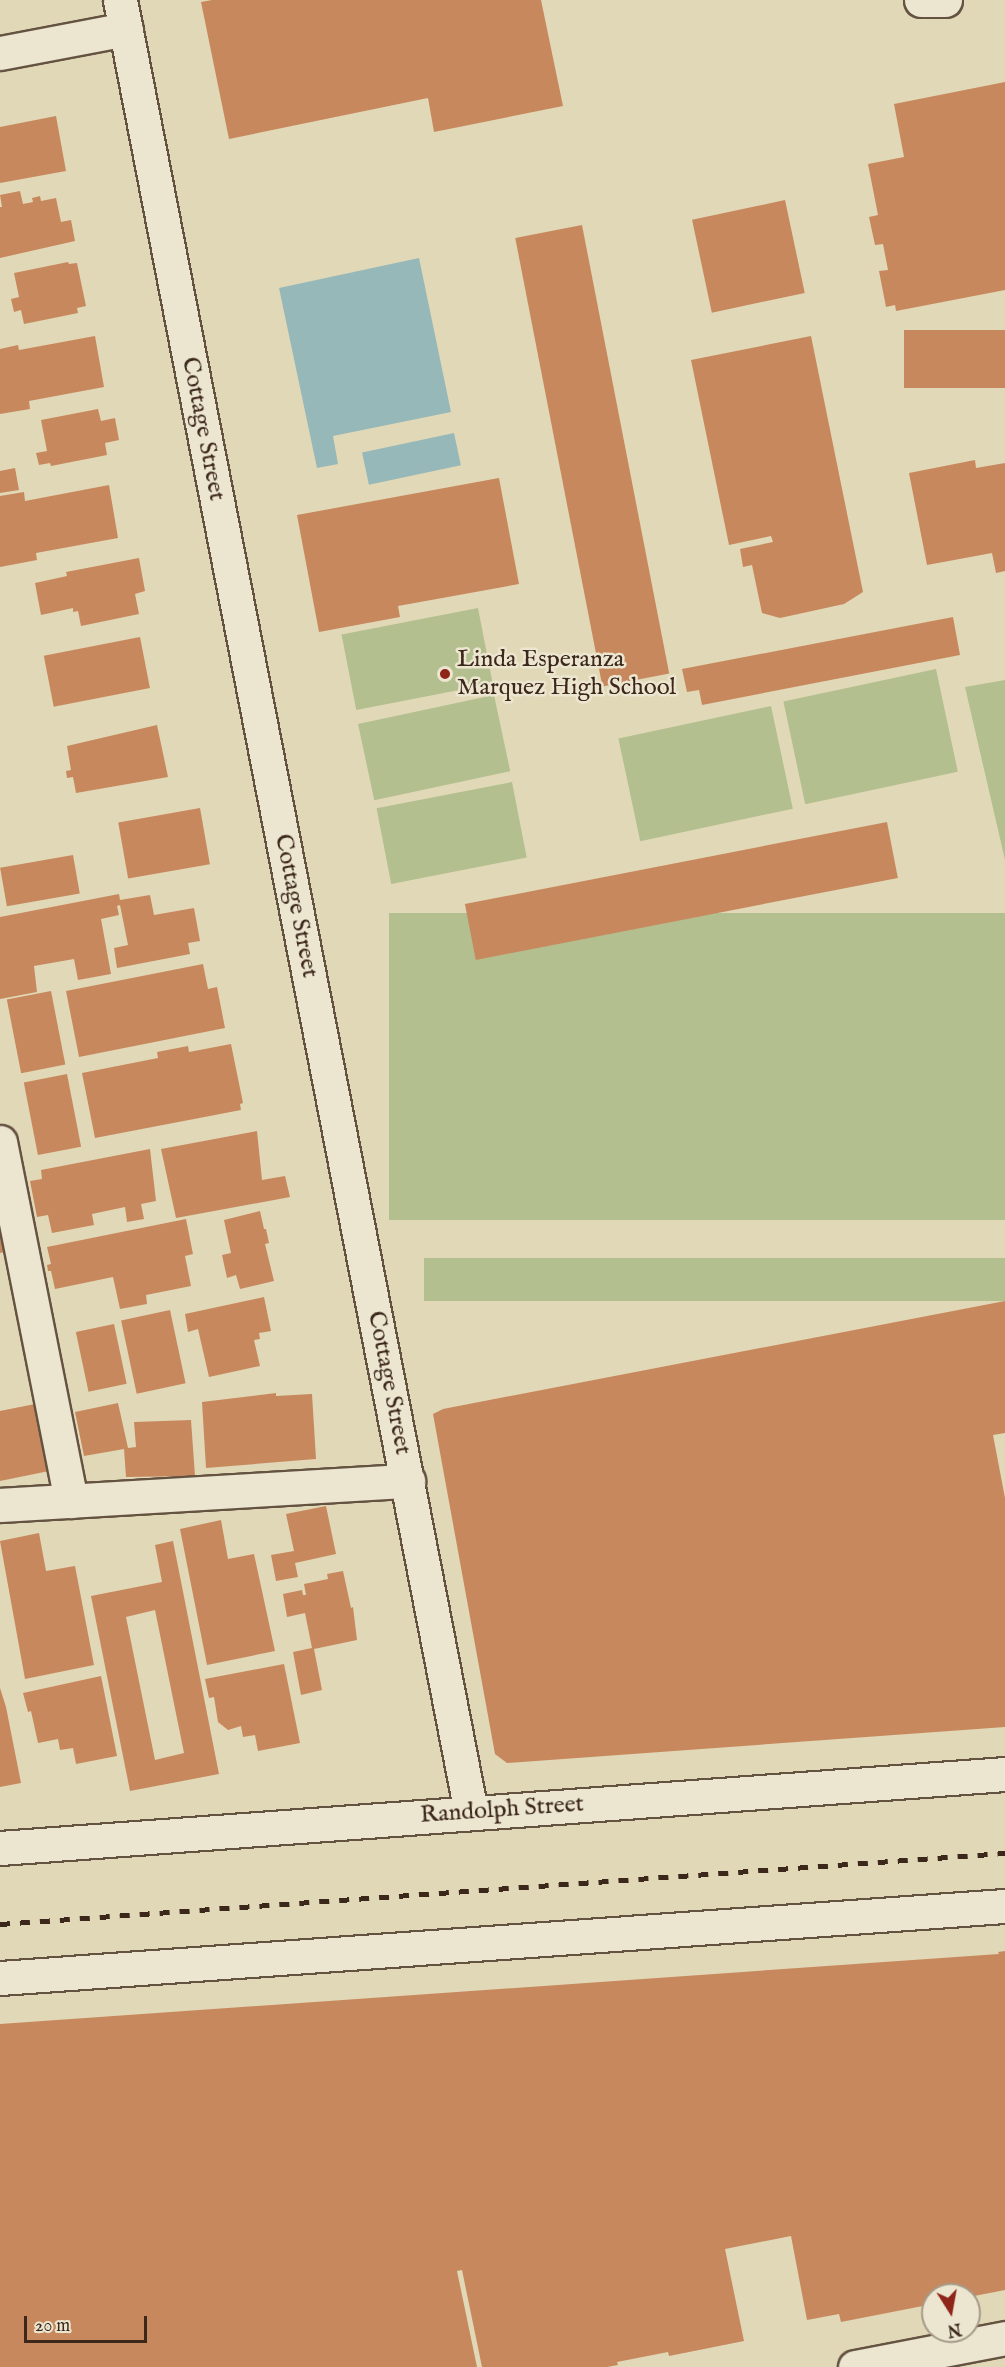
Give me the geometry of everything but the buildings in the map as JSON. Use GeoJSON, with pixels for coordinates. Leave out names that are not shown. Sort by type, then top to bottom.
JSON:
{"type":"FeatureCollection","features":[{"type":"Feature","properties":{"kind":"street"},"geometry":{"type":"LineString","coordinates":[[921,0],[945,0]]}},
{"type":"Feature","properties":{"kind":"street"},"geometry":{"type":"LineString","coordinates":[[0,53],[123,15]]}},
{"type":"Feature","properties":{"kind":"street","name":"Cottage Street"},"geometry":{"type":"LineString","coordinates":[[123,15],[471,1812]]}},
{"type":"Feature","properties":{"kind":"street"},"geometry":{"type":"LineString","coordinates":[[0,1142],[71,1501]]}},
{"type":"Feature","properties":{"kind":"street"},"geometry":{"type":"LineString","coordinates":[[0,1505],[408,1481]]}},
{"type":"Feature","properties":{"kind":"street","name":"Randolph Street"},"geometry":{"type":"LineString","coordinates":[[0,1848],[1005,1774]]}},
{"type":"Feature","properties":{"kind":"street"},"geometry":{"type":"LineString","coordinates":[[0,1978],[1005,1906]]}},
{"type":"Feature","properties":{"kind":"street"},"geometry":{"type":"LineString","coordinates":[[855,2367],[1005,2338]]}},
{"type":"Feature","properties":{"kind":"green space"},"geometry":{"type":"Polygon","coordinates":[[[478,608],[493,684],[356,710],[342,635],[478,608]]]}},
{"type":"Feature","properties":{"kind":"green space"},"geometry":{"type":"Polygon","coordinates":[[[936,669],[958,772],[805,804],[783,701],[936,669]]]}},
{"type":"Feature","properties":{"kind":"green space"},"geometry":{"type":"Polygon","coordinates":[[[1005,680],[1005,860],[965,687],[1005,680]]]}},
{"type":"Feature","properties":{"kind":"green space"},"geometry":{"type":"Polygon","coordinates":[[[494,695],[510,771],[374,800],[358,724],[494,695]]]}},
{"type":"Feature","properties":{"kind":"green space"},"geometry":{"type":"Polygon","coordinates":[[[771,706],[793,809],[640,841],[618,738],[771,706]]]}},
{"type":"Feature","properties":{"kind":"green space"},"geometry":{"type":"Polygon","coordinates":[[[512,782],[527,858],[391,884],[377,808],[512,782]]]}},
{"type":"Feature","properties":{"kind":"green space"},"geometry":{"type":"Polygon","coordinates":[[[389,913],[1005,913],[1005,1220],[389,1220],[389,913]]]}},
{"type":"Feature","properties":{"kind":"green space"},"geometry":{"type":"Polygon","coordinates":[[[424,1258],[1005,1258],[1005,1301],[424,1301],[424,1258]]]}},
{"type":"Feature","properties":{"kind":"water"},"geometry":{"type":"Polygon","coordinates":[[[419,258],[451,412],[333,436],[338,464],[317,468],[279,288],[419,258]]]}},
{"type":"Feature","properties":{"kind":"water"},"geometry":{"type":"Polygon","coordinates":[[[454,433],[461,465],[369,485],[362,453],[454,433]]]}},
{"type":"Feature","properties":{"kind":"railway"},"geometry":{"type":"LineString","coordinates":[[0,1924],[1005,1853]]}},
{"type":"Feature","properties":{"kind":"place","name":"Linda Esperanza Marquez High School"},"geometry":{"type":"Point","coordinates":[445,674]}}]}
